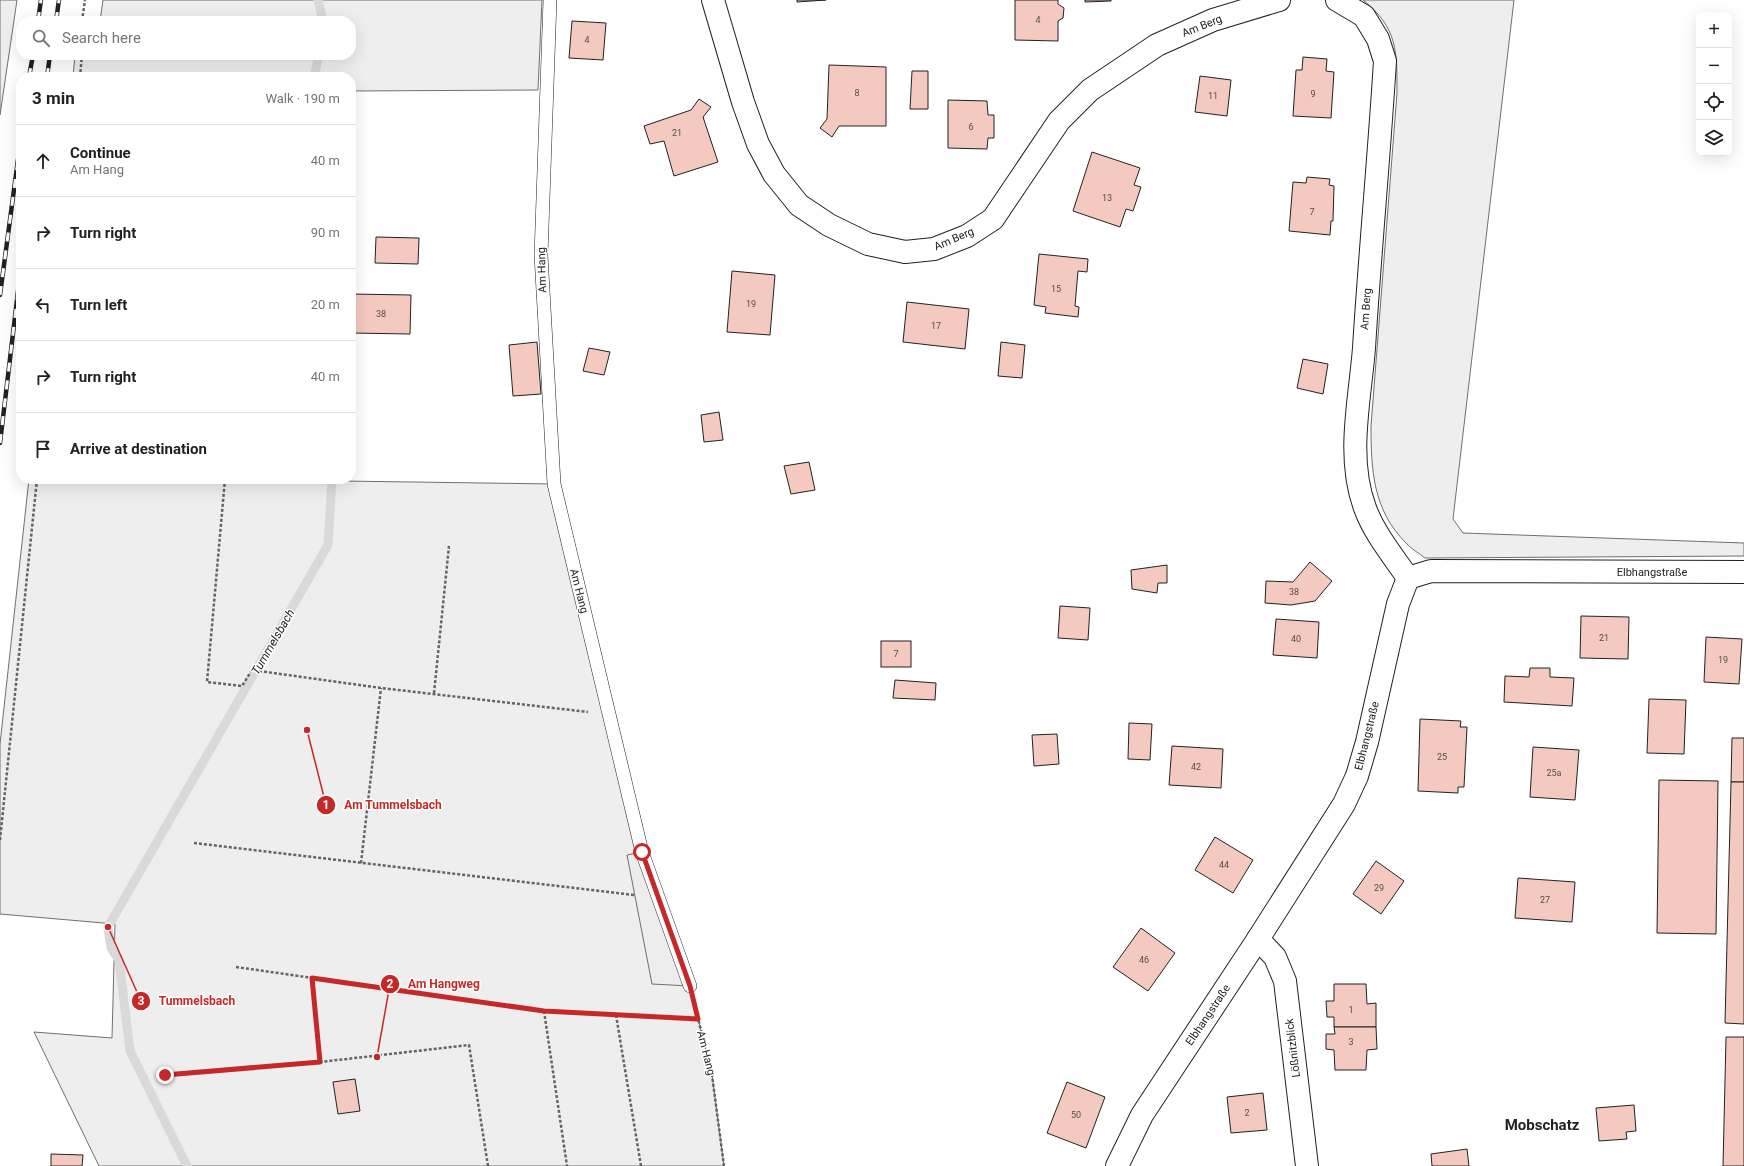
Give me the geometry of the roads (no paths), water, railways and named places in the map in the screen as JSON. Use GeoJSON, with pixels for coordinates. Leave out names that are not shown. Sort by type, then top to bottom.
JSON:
{"type":"FeatureCollection","features":[{"type":"Feature","properties":{"kind":"street","name":"Am Berg"},"geometry":{"type":"LineString","coordinates":[[713,0],[743,102],[758,144],[774,174],[799,205],[829,225],[868,244],[905,252],[934,248],[967,236],[993,219],[1059,121],[1090,90],[1157,45],[1213,20],[1277,0]]}},
{"type":"Feature","properties":{"kind":"street","name":"Am Berg"},"geometry":{"type":"LineString","coordinates":[[1337,0],[1364,16],[1378,39],[1384,61],[1362,375],[1355,438],[1357,472],[1365,508],[1379,535],[1408,578]]}},
{"type":"Feature","properties":{"kind":"street","name":"Elbhangstraße"},"geometry":{"type":"LineString","coordinates":[[1117,1166],[1142,1114],[1258,939],[1344,804],[1357,776],[1367,742],[1398,604],[1408,578],[1431,571],[1744,572]]}},
{"type":"Feature","properties":{"kind":"street","name":"Lößnitzblick"},"geometry":{"type":"LineString","coordinates":[[1258,939],[1274,957],[1285,981],[1307,1166]]}},
{"type":"Feature","properties":{"kind":"lane","name":"Am Hang"},"geometry":{"type":"LineString","coordinates":[[550,0],[541,254],[554,484],[642,852],[690,986]]}},
{"type":"Feature","properties":{"kind":"waterway","name":"Tummelsbach"},"geometry":{"type":"LineString","coordinates":[[318,0],[322,16]]}},
{"type":"Feature","properties":{"kind":"waterway","name":"Tummelsbach"},"geometry":{"type":"LineString","coordinates":[[315,72],[318,60]]}},
{"type":"Feature","properties":{"kind":"waterway","name":"Tummelsbach"},"geometry":{"type":"LineString","coordinates":[[187,1166],[130,1051],[119,960],[111,948],[108,927],[328,545],[332,484]]}},
{"type":"Feature","properties":{"kind":"railway"},"geometry":{"type":"LineString","coordinates":[[39,16],[41,0]]}},
{"type":"Feature","properties":{"kind":"railway"},"geometry":{"type":"LineString","coordinates":[[57,16],[59,0]]}},
{"type":"Feature","properties":{"kind":"railway"},"geometry":{"type":"LineString","coordinates":[[30,72],[32,60]]}},
{"type":"Feature","properties":{"kind":"railway"},"geometry":{"type":"LineString","coordinates":[[48,72],[49,60]]}},
{"type":"Feature","properties":{"kind":"railway"},"geometry":{"type":"LineString","coordinates":[[0,295],[16,175]]}},
{"type":"Feature","properties":{"kind":"railway"},"geometry":{"type":"LineString","coordinates":[[0,443],[16,308]]}},
{"type":"Feature","properties":{"kind":"place","name":"Am Tummelsbach"},"geometry":{"type":"Point","coordinates":[307,730]}},
{"type":"Feature","properties":{"kind":"place","name":"Tummelsbach"},"geometry":{"type":"Point","coordinates":[108,927]}},
{"type":"Feature","properties":{"kind":"place","name":"Am Hangweg"},"geometry":{"type":"Point","coordinates":[377,1057]}},
{"type":"Feature","properties":{"kind":"district","name":"Mobschatz"},"geometry":{"type":"Point","coordinates":[1542,1125]}}]}
